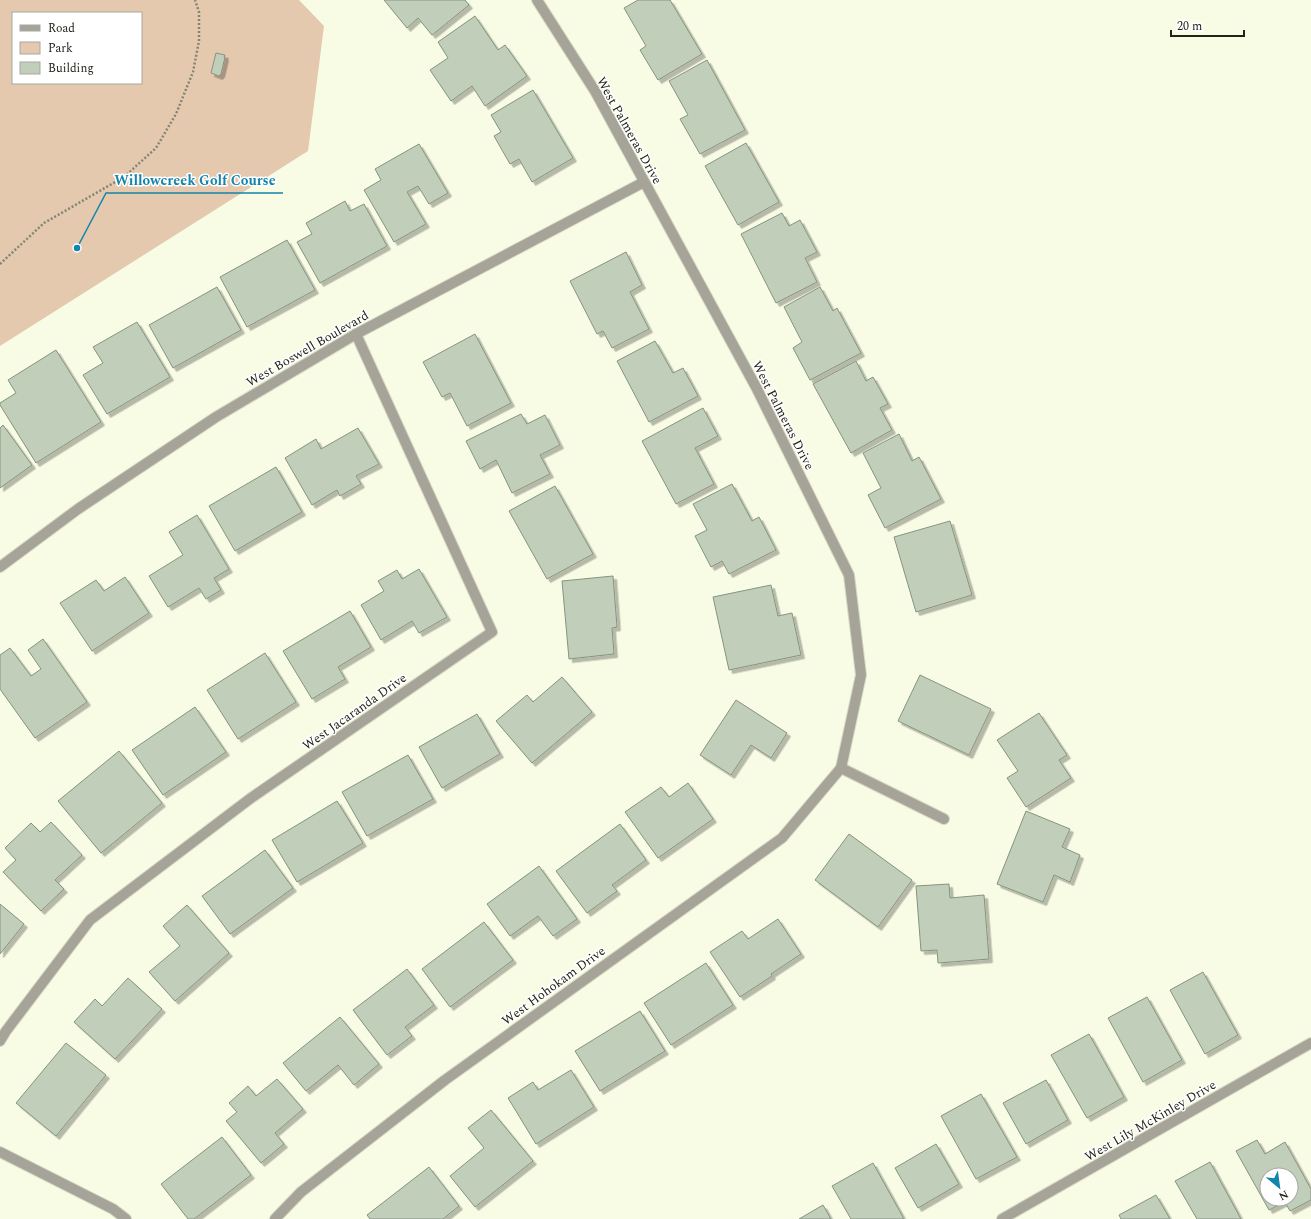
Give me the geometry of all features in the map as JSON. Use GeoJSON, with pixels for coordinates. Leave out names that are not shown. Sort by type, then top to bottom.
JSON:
{"type":"FeatureCollection","features":[{"type":"Feature","properties":{"kind":"street","name":"West Palmeras Drive"},"geometry":{"type":"LineString","coordinates":[[537,0],[595,91],[757,389],[849,575],[862,675],[841,768]]}},
{"type":"Feature","properties":{"kind":"street","name":"West Boswell Boulevard"},"geometry":{"type":"LineString","coordinates":[[0,567],[78,509],[216,417],[356,334],[644,182]]}},
{"type":"Feature","properties":{"kind":"street","name":"West Jacaranda Drive"},"geometry":{"type":"LineString","coordinates":[[0,1041],[90,920],[251,798],[492,632],[356,334]]}},
{"type":"Feature","properties":{"kind":"street"},"geometry":{"type":"LineString","coordinates":[[841,768],[944,819]]}},
{"type":"Feature","properties":{"kind":"street","name":"West Hohokam Drive"},"geometry":{"type":"LineString","coordinates":[[275,1219],[301,1192],[445,1080],[782,838],[841,768]]}},
{"type":"Feature","properties":{"kind":"street","name":"West Lily McKinley Drive"},"geometry":{"type":"LineString","coordinates":[[1002,1219],[1310,1047]]}},
{"type":"Feature","properties":{"kind":"street"},"geometry":{"type":"LineString","coordinates":[[0,1152],[113,1209],[126,1219]]}},
{"type":"Feature","properties":{"kind":"path"},"geometry":{"type":"LineString","coordinates":[[0,264],[44,223],[124,177],[156,148],[176,114],[193,72],[200,41],[199,12],[195,0]]}},
{"type":"Feature","properties":{"kind":"green space"},"geometry":{"type":"Polygon","coordinates":[[[0,0],[299,0],[324,26],[308,151],[0,346],[0,0]]]}},
{"type":"Feature","properties":{"kind":"building"},"geometry":{"type":"Polygon","coordinates":[[[384,0],[465,0],[469,5],[432,35],[418,18],[407,28],[384,0]]]}},
{"type":"Feature","properties":{"kind":"building"},"geometry":{"type":"Polygon","coordinates":[[[638,0],[670,0],[702,54],[658,80],[640,50],[646,46],[624,8],[638,0]]]}},
{"type":"Feature","properties":{"kind":"building"},"geometry":{"type":"Polygon","coordinates":[[[475,16],[498,50],[505,45],[527,76],[485,106],[472,86],[451,101],[430,70],[448,58],[438,42],[475,16]]]}},
{"type":"Feature","properties":{"kind":"building"},"geometry":{"type":"Polygon","coordinates":[[[216,53],[225,55],[221,74],[219,76],[211,73],[216,53]]]}},
{"type":"Feature","properties":{"kind":"building"},"geometry":{"type":"Polygon","coordinates":[[[707,60],[745,130],[700,154],[680,119],[688,115],[669,81],[707,60]]]}},
{"type":"Feature","properties":{"kind":"building"},"geometry":{"type":"Polygon","coordinates":[[[533,90],[573,158],[532,182],[519,159],[510,164],[494,136],[501,132],[491,115],[533,90]]]}},
{"type":"Feature","properties":{"kind":"building"},"geometry":{"type":"Polygon","coordinates":[[[746,143],[779,202],[738,225],[705,166],[746,143]]]}},
{"type":"Feature","properties":{"kind":"building"},"geometry":{"type":"Polygon","coordinates":[[[419,144],[448,193],[429,204],[418,186],[407,192],[426,224],[394,242],[364,190],[381,180],[375,169],[419,144]]]}},
{"type":"Feature","properties":{"kind":"building"},"geometry":{"type":"Polygon","coordinates":[[[345,201],[350,211],[364,204],[387,246],[320,283],[297,242],[312,234],[306,223],[345,201]]]}},
{"type":"Feature","properties":{"kind":"building"},"geometry":{"type":"Polygon","coordinates":[[[782,213],[789,226],[800,220],[817,252],[805,258],[817,282],[776,303],[741,234],[782,213]]]}},
{"type":"Feature","properties":{"kind":"building"},"geometry":{"type":"Polygon","coordinates":[[[287,240],[315,290],[247,327],[220,277],[287,240]]]}},
{"type":"Feature","properties":{"kind":"building"},"geometry":{"type":"Polygon","coordinates":[[[626,252],[642,285],[630,292],[649,329],[612,348],[603,331],[597,334],[570,281],[626,252]]]}},
{"type":"Feature","properties":{"kind":"building"},"geometry":{"type":"Polygon","coordinates":[[[217,287],[241,330],[173,368],[149,325],[217,287]]]}},
{"type":"Feature","properties":{"kind":"building"},"geometry":{"type":"Polygon","coordinates":[[[820,287],[833,311],[837,308],[861,353],[810,380],[793,348],[802,342],[784,307],[820,287]]]}},
{"type":"Feature","properties":{"kind":"building"},"geometry":{"type":"Polygon","coordinates":[[[137,322],[170,377],[107,414],[83,375],[103,363],[93,347],[137,322]]]}},
{"type":"Feature","properties":{"kind":"building"},"geometry":{"type":"Polygon","coordinates":[[[475,334],[511,403],[467,426],[450,393],[442,397],[423,362],[475,334]]]}},
{"type":"Feature","properties":{"kind":"building"},"geometry":{"type":"Polygon","coordinates":[[[655,341],[673,373],[683,368],[698,396],[649,422],[617,361],[655,341]]]}},
{"type":"Feature","properties":{"kind":"building"},"geometry":{"type":"Polygon","coordinates":[[[56,350],[101,422],[36,463],[0,403],[16,393],[8,380],[56,350]]]}},
{"type":"Feature","properties":{"kind":"building"},"geometry":{"type":"Polygon","coordinates":[[[856,361],[866,381],[873,377],[888,404],[880,408],[892,430],[851,453],[813,384],[856,361]]]}},
{"type":"Feature","properties":{"kind":"building"},"geometry":{"type":"Polygon","coordinates":[[[703,408],[718,436],[695,448],[714,484],[676,504],[642,441],[703,408]]]}},
{"type":"Feature","properties":{"kind":"building"},"geometry":{"type":"Polygon","coordinates":[[[521,414],[527,424],[545,415],[560,445],[540,455],[550,474],[512,493],[496,460],[480,469],[466,441],[521,414]]]}},
{"type":"Feature","properties":{"kind":"building"},"geometry":{"type":"Polygon","coordinates":[[[3,425],[32,465],[0,488],[0,428],[3,425]]]}},
{"type":"Feature","properties":{"kind":"building"},"geometry":{"type":"Polygon","coordinates":[[[358,428],[379,464],[356,476],[361,484],[340,496],[337,490],[312,505],[285,458],[316,439],[321,449],[358,428]]]}},
{"type":"Feature","properties":{"kind":"building"},"geometry":{"type":"Polygon","coordinates":[[[899,434],[912,461],[919,457],[941,499],[885,528],[868,495],[881,488],[863,453],[899,434]]]}},
{"type":"Feature","properties":{"kind":"building"},"geometry":{"type":"Polygon","coordinates":[[[276,467],[302,512],[235,551],[209,506],[276,467]]]}},
{"type":"Feature","properties":{"kind":"building"},"geometry":{"type":"Polygon","coordinates":[[[732,484],[752,521],[759,517],[776,550],[729,574],[722,561],[711,567],[695,536],[707,530],[693,504],[732,484]]]}},
{"type":"Feature","properties":{"kind":"building"},"geometry":{"type":"Polygon","coordinates":[[[555,486],[593,554],[547,579],[509,511],[555,486]]]}},
{"type":"Feature","properties":{"kind":"building"},"geometry":{"type":"Polygon","coordinates":[[[197,515],[229,569],[214,578],[221,590],[206,599],[199,588],[168,607],[149,576],[183,555],[169,532],[197,515]]]}},
{"type":"Feature","properties":{"kind":"building"},"geometry":{"type":"Polygon","coordinates":[[[950,521],[972,595],[916,612],[894,537],[950,521]]]}},
{"type":"Feature","properties":{"kind":"building"},"geometry":{"type":"Polygon","coordinates":[[[419,569],[447,617],[419,633],[412,621],[381,640],[361,605],[384,591],[378,581],[397,570],[402,579],[419,569]]]}},
{"type":"Feature","properties":{"kind":"building"},"geometry":{"type":"Polygon","coordinates":[[[613,576],[617,627],[612,628],[614,654],[569,659],[562,581],[613,576]]]}},
{"type":"Feature","properties":{"kind":"building"},"geometry":{"type":"Polygon","coordinates":[[[125,577],[149,613],[92,651],[60,603],[96,580],[104,591],[125,577]]]}},
{"type":"Feature","properties":{"kind":"building"},"geometry":{"type":"Polygon","coordinates":[[[771,585],[778,616],[792,613],[801,655],[729,670],[713,597],[771,585]]]}},
{"type":"Feature","properties":{"kind":"building"},"geometry":{"type":"Polygon","coordinates":[[[350,611],[371,647],[338,667],[345,679],[312,699],[283,651],[350,611]]]}},
{"type":"Feature","properties":{"kind":"building"},"geometry":{"type":"Polygon","coordinates":[[[43,639],[87,702],[35,738],[0,689],[0,655],[10,648],[31,676],[41,669],[28,650],[43,639]]]}},
{"type":"Feature","properties":{"kind":"building"},"geometry":{"type":"Polygon","coordinates":[[[265,653],[296,702],[238,739],[207,690],[265,653]]]}},
{"type":"Feature","properties":{"kind":"building"},"geometry":{"type":"Polygon","coordinates":[[[920,675],[991,709],[969,755],[898,721],[920,675]]]}},
{"type":"Feature","properties":{"kind":"building"},"geometry":{"type":"Polygon","coordinates":[[[562,677],[592,712],[532,763],[496,721],[527,695],[533,702],[562,677]]]}},
{"type":"Feature","properties":{"kind":"building"},"geometry":{"type":"Polygon","coordinates":[[[736,700],[787,733],[771,758],[751,745],[731,775],[700,755],[736,700]]]}},
{"type":"Feature","properties":{"kind":"building"},"geometry":{"type":"Polygon","coordinates":[[[195,707],[226,752],[163,795],[132,750],[195,707]]]}},
{"type":"Feature","properties":{"kind":"building"},"geometry":{"type":"Polygon","coordinates":[[[1039,713],[1067,755],[1059,760],[1071,778],[1026,807],[1007,778],[1018,771],[997,740],[1039,713]]]}},
{"type":"Feature","properties":{"kind":"building"},"geometry":{"type":"Polygon","coordinates":[[[477,714],[500,754],[442,788],[419,747],[477,714]]]}},
{"type":"Feature","properties":{"kind":"building"},"geometry":{"type":"Polygon","coordinates":[[[119,751],[162,803],[101,853],[58,801],[119,751]]]}},
{"type":"Feature","properties":{"kind":"building"},"geometry":{"type":"Polygon","coordinates":[[[408,755],[433,799],[367,836],[342,792],[408,755]]]}},
{"type":"Feature","properties":{"kind":"building"},"geometry":{"type":"Polygon","coordinates":[[[688,783],[713,819],[658,858],[625,812],[661,787],[669,797],[688,783]]]}},
{"type":"Feature","properties":{"kind":"building"},"geometry":{"type":"Polygon","coordinates":[[[337,801],[363,843],[297,882],[272,840],[337,801]]]}},
{"type":"Feature","properties":{"kind":"building"},"geometry":{"type":"Polygon","coordinates":[[[1026,811],[1070,829],[1062,847],[1080,855],[1070,882],[1054,875],[1043,902],[997,884],[1026,811]]]}},
{"type":"Feature","properties":{"kind":"building"},"geometry":{"type":"Polygon","coordinates":[[[51,822],[82,855],[55,880],[64,889],[41,911],[3,872],[16,860],[5,848],[31,823],[40,832],[51,822]]]}},
{"type":"Feature","properties":{"kind":"building"},"geometry":{"type":"Polygon","coordinates":[[[620,824],[646,860],[612,885],[617,891],[587,913],[556,871],[620,824]]]}},
{"type":"Feature","properties":{"kind":"building"},"geometry":{"type":"Polygon","coordinates":[[[849,834],[912,880],[878,927],[815,880],[849,834]]]}},
{"type":"Feature","properties":{"kind":"building"},"geometry":{"type":"Polygon","coordinates":[[[265,850],[293,888],[230,934],[202,896],[265,850]]]}},
{"type":"Feature","properties":{"kind":"building"},"geometry":{"type":"Polygon","coordinates":[[[539,866],[577,919],[553,936],[538,916],[510,936],[487,904],[539,866]]]}},
{"type":"Feature","properties":{"kind":"building"},"geometry":{"type":"Polygon","coordinates":[[[949,884],[950,898],[984,895],[989,959],[938,963],[937,950],[921,951],[916,886],[949,884]]]}},
{"type":"Feature","properties":{"kind":"building"},"geometry":{"type":"Polygon","coordinates":[[[0,904],[24,924],[0,954],[0,904]]]}},
{"type":"Feature","properties":{"kind":"building"},"geometry":{"type":"Polygon","coordinates":[[[187,905],[229,953],[175,1001],[149,972],[180,946],[163,926],[187,905]]]}},
{"type":"Feature","properties":{"kind":"building"},"geometry":{"type":"Polygon","coordinates":[[[778,919],[801,954],[771,974],[772,976],[740,997],[710,952],[742,931],[748,939],[778,919]]]}},
{"type":"Feature","properties":{"kind":"building"},"geometry":{"type":"Polygon","coordinates":[[[484,922],[513,960],[450,1007],[422,969],[484,922]]]}},
{"type":"Feature","properties":{"kind":"building"},"geometry":{"type":"Polygon","coordinates":[[[706,963],[733,1005],[671,1045],[644,1003],[706,963]]]}},
{"type":"Feature","properties":{"kind":"building"},"geometry":{"type":"Polygon","coordinates":[[[407,969],[434,1005],[405,1027],[412,1036],[387,1055],[353,1010],[407,969]]]}},
{"type":"Feature","properties":{"kind":"building"},"geometry":{"type":"Polygon","coordinates":[[[1203,972],[1238,1035],[1205,1054],[1170,990],[1203,972]]]}},
{"type":"Feature","properties":{"kind":"building"},"geometry":{"type":"Polygon","coordinates":[[[128,978],[162,1009],[115,1059],[74,1022],[95,999],[102,1006],[128,978]]]}},
{"type":"Feature","properties":{"kind":"building"},"geometry":{"type":"Polygon","coordinates":[[[1147,997],[1182,1060],[1143,1082],[1108,1018],[1147,997]]]}},
{"type":"Feature","properties":{"kind":"building"},"geometry":{"type":"Polygon","coordinates":[[[640,1011],[665,1051],[600,1091],[575,1051],[640,1011]]]}},
{"type":"Feature","properties":{"kind":"building"},"geometry":{"type":"Polygon","coordinates":[[[340,1017],[379,1064],[354,1085],[338,1065],[306,1091],[283,1063],[340,1017]]]}},
{"type":"Feature","properties":{"kind":"building"},"geometry":{"type":"Polygon","coordinates":[[[1089,1034],[1124,1097],[1087,1118],[1051,1055],[1089,1034]]]}},
{"type":"Feature","properties":{"kind":"building"},"geometry":{"type":"Polygon","coordinates":[[[66,1043],[106,1075],[56,1136],[16,1103],[66,1043]]]}},
{"type":"Feature","properties":{"kind":"building"},"geometry":{"type":"Polygon","coordinates":[[[571,1070],[594,1107],[536,1144],[508,1098],[533,1082],[538,1090],[571,1070]]]}},
{"type":"Feature","properties":{"kind":"building"},"geometry":{"type":"Polygon","coordinates":[[[277,1079],[303,1109],[275,1133],[284,1144],[261,1163],[226,1121],[237,1112],[229,1103],[248,1086],[256,1096],[277,1079]]]}},
{"type":"Feature","properties":{"kind":"building"},"geometry":{"type":"Polygon","coordinates":[[[1046,1080],[1068,1120],[1026,1144],[1003,1103],[1046,1080]]]}},
{"type":"Feature","properties":{"kind":"building"},"geometry":{"type":"Polygon","coordinates":[[[981,1094],[1017,1157],[976,1179],[941,1116],[981,1094]]]}},
{"type":"Feature","properties":{"kind":"building"},"geometry":{"type":"Polygon","coordinates":[[[491,1110],[533,1161],[475,1207],[450,1176],[484,1148],[468,1128],[491,1110]]]}},
{"type":"Feature","properties":{"kind":"building"},"geometry":{"type":"Polygon","coordinates":[[[222,1137],[251,1175],[194,1219],[188,1219],[161,1184],[222,1137]]]}},
{"type":"Feature","properties":{"kind":"building"},"geometry":{"type":"Polygon","coordinates":[[[1257,1140],[1265,1154],[1285,1142],[1299,1167],[1259,1167],[1259,1192],[1236,1151],[1257,1140]]]}},
{"type":"Feature","properties":{"kind":"building"},"geometry":{"type":"Polygon","coordinates":[[[936,1144],[959,1184],[918,1208],[895,1168],[936,1144]]]}},
{"type":"Feature","properties":{"kind":"building"},"geometry":{"type":"Polygon","coordinates":[[[1210,1162],[1241,1219],[1197,1219],[1175,1181],[1210,1162]]]}},
{"type":"Feature","properties":{"kind":"building"},"geometry":{"type":"Polygon","coordinates":[[[873,1163],[904,1219],[851,1219],[832,1186],[873,1163]]]}},
{"type":"Feature","properties":{"kind":"building"},"geometry":{"type":"Polygon","coordinates":[[[429,1167],[459,1206],[443,1219],[370,1219],[367,1215],[429,1167]]]}},
{"type":"Feature","properties":{"kind":"building"},"geometry":{"type":"Polygon","coordinates":[[[1299,1167],[1311,1189],[1311,1200],[1299,1206],[1299,1167]]]}},
{"type":"Feature","properties":{"kind":"building"},"geometry":{"type":"Polygon","coordinates":[[[1156,1195],[1170,1219],[1121,1219],[1119,1215],[1156,1195]]]}},
{"type":"Feature","properties":{"kind":"building"},"geometry":{"type":"Polygon","coordinates":[[[823,1205],[831,1219],[799,1219],[823,1205]]]}},
{"type":"Feature","properties":{"kind":"building"},"geometry":{"type":"Polygon","coordinates":[[[1267,1207],[1275,1207],[1269,1210],[1267,1207]]]}},
{"type":"Feature","properties":{"kind":"building"},"geometry":{"type":"Polygon","coordinates":[[[1288,1207],[1298,1207],[1290,1211],[1288,1207]]]}},
{"type":"Feature","properties":{"kind":"place","name":"Willowcreek Golf Course"},"geometry":{"type":"Point","coordinates":[77,248]}}]}
